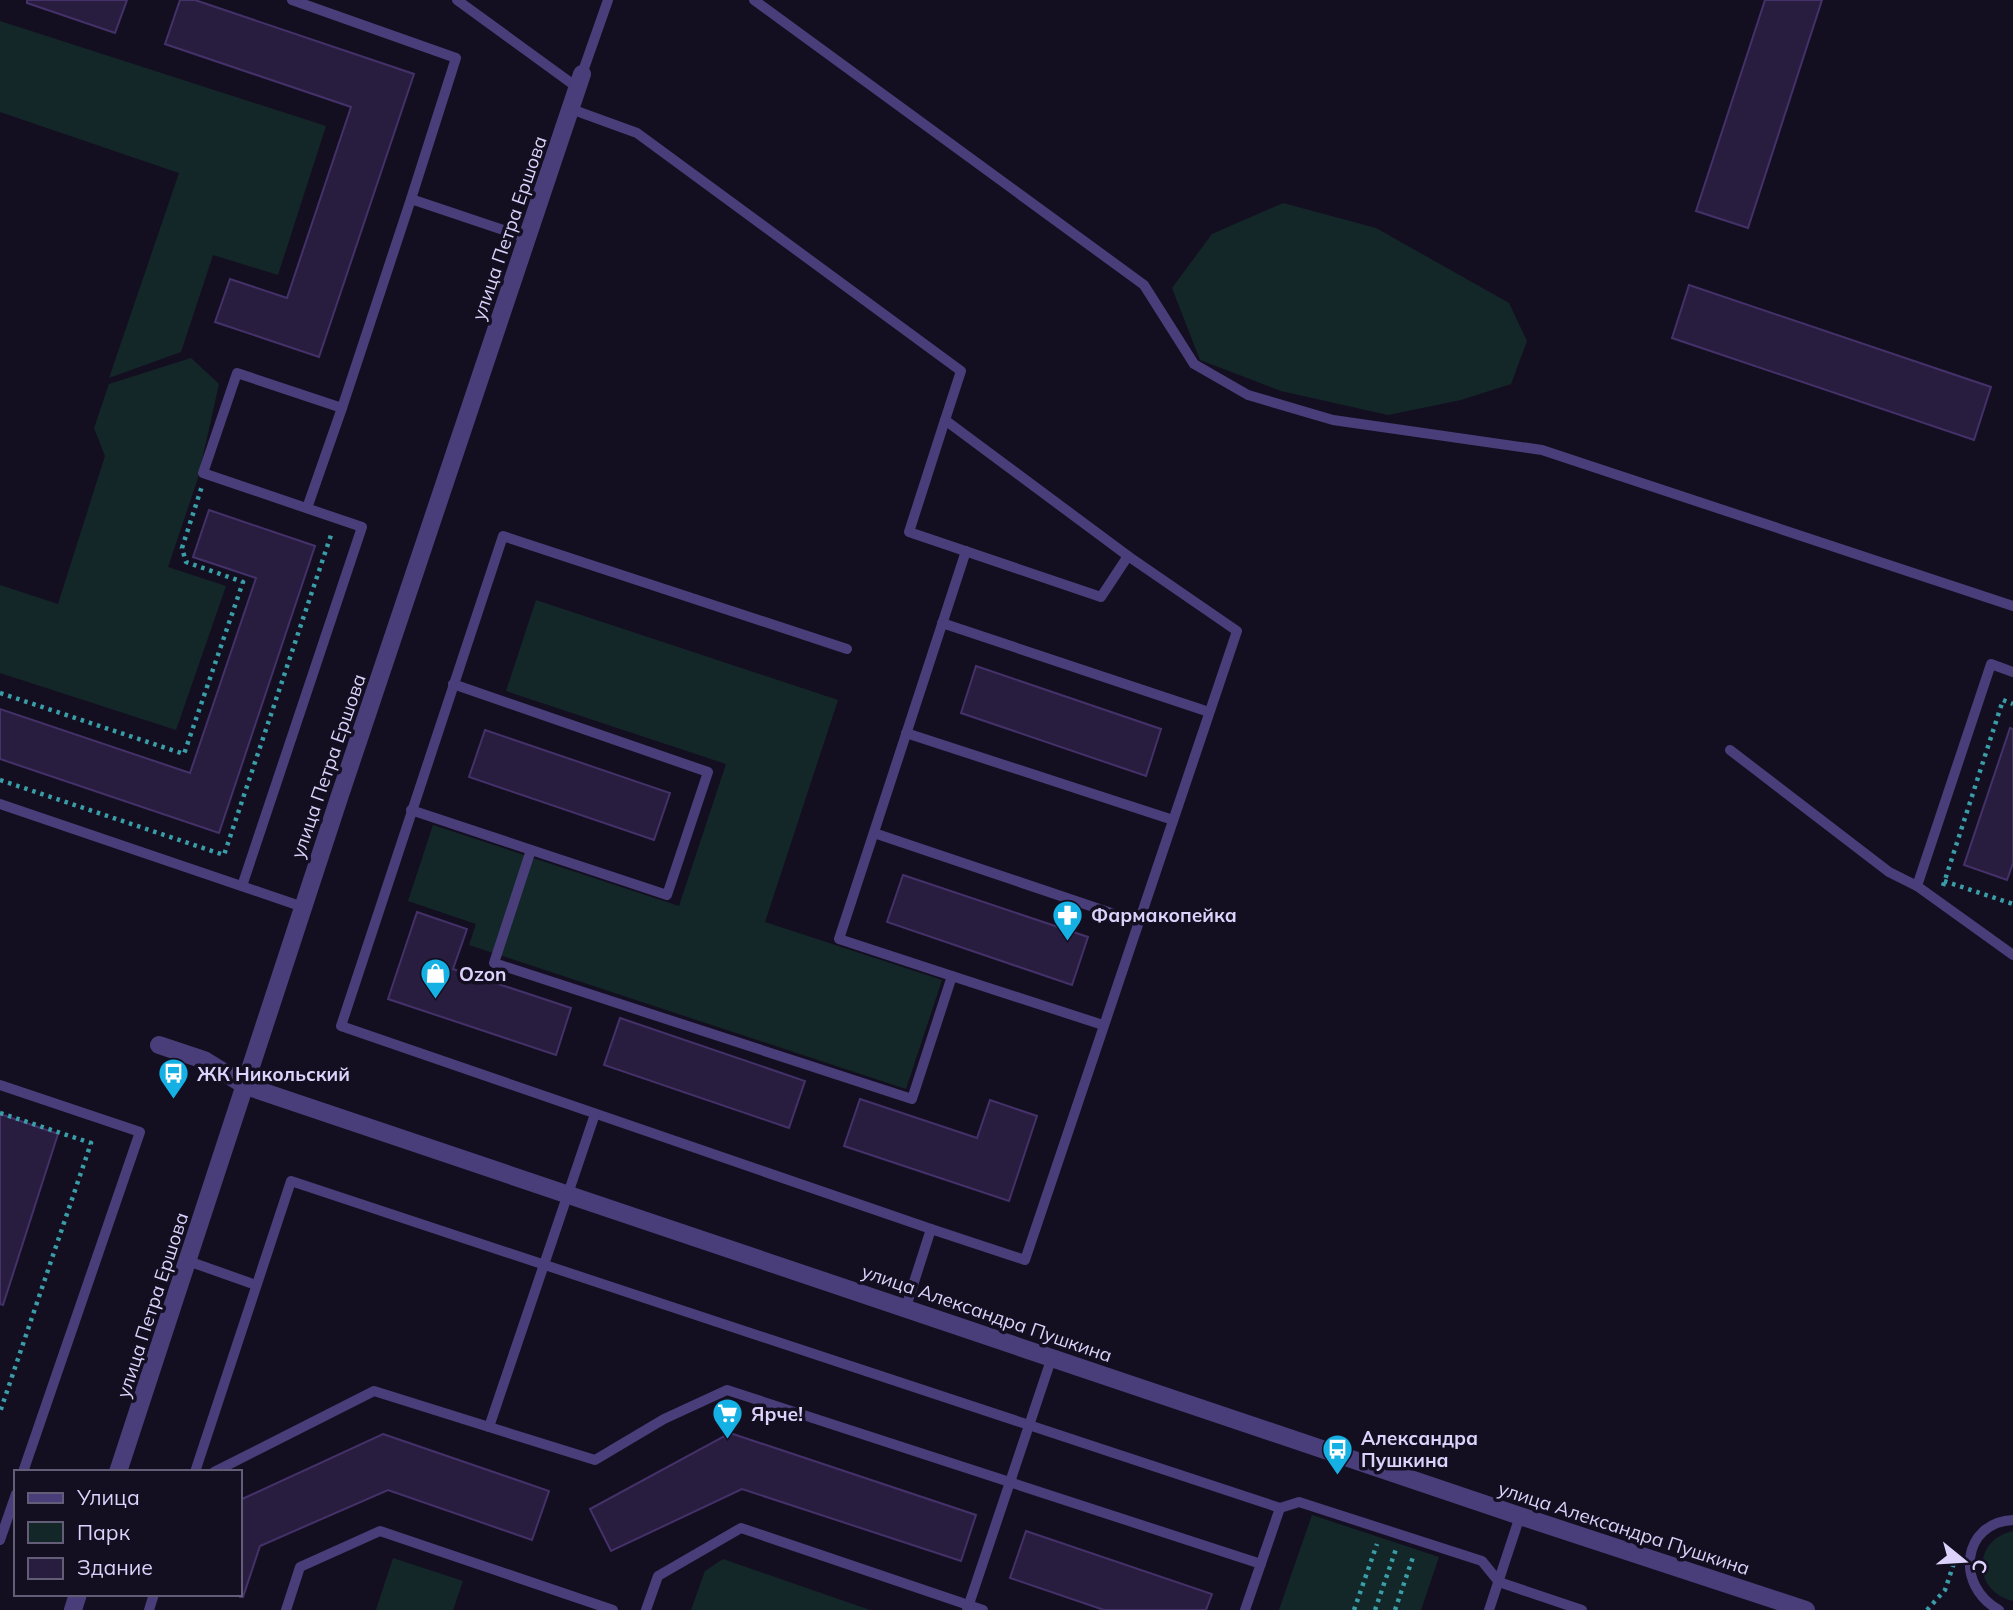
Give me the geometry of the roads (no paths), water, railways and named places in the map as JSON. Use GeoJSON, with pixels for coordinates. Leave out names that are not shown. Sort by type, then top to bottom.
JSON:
{"type":"FeatureCollection","features":[{"type":"Feature","properties":{"kind":"street","name":"улица Петра Ершова"},"geometry":{"type":"LineString","coordinates":[[119,1470],[303,907],[580,81]]}},
{"type":"Feature","properties":{"kind":"street","name":"улица Александра Пушкина"},"geometry":{"type":"LineString","coordinates":[[159,1045],[204,1060],[246,1086],[1806,1610]]}},
{"type":"Feature","properties":{"kind":"lane"},"geometry":{"type":"LineString","coordinates":[[292,0],[456,58],[307,508]]}},
{"type":"Feature","properties":{"kind":"lane"},"geometry":{"type":"LineString","coordinates":[[457,0],[580,81],[608,0]]}},
{"type":"Feature","properties":{"kind":"lane"},"geometry":{"type":"LineString","coordinates":[[754,0],[1144,285],[1194,364],[1248,396],[1333,419],[1542,450],[2013,606]]}},
{"type":"Feature","properties":{"kind":"lane"},"geometry":{"type":"LineString","coordinates":[[571,109],[637,133],[961,371],[909,532],[1101,597],[1128,556]]}},
{"type":"Feature","properties":{"kind":"lane"},"geometry":{"type":"LineString","coordinates":[[411,199],[527,237]]}},
{"type":"Feature","properties":{"kind":"lane"},"geometry":{"type":"LineString","coordinates":[[243,886],[362,527],[203,473],[237,373],[342,408]]}},
{"type":"Feature","properties":{"kind":"lane"},"geometry":{"type":"LineString","coordinates":[[848,649],[503,536],[341,1027],[1025,1260],[1237,631],[1128,556],[945,420]]}},
{"type":"Feature","properties":{"kind":"lane"},"geometry":{"type":"LineString","coordinates":[[966,551],[839,939],[1103,1025]]}},
{"type":"Feature","properties":{"kind":"lane"},"geometry":{"type":"LineString","coordinates":[[942,623],[1209,712]]}},
{"type":"Feature","properties":{"kind":"lane"},"geometry":{"type":"LineString","coordinates":[[1917,886],[1991,664],[2013,671]]}},
{"type":"Feature","properties":{"kind":"lane"},"geometry":{"type":"LineString","coordinates":[[411,810],[667,895],[708,772],[453,684]]}},
{"type":"Feature","properties":{"kind":"lane"},"geometry":{"type":"LineString","coordinates":[[906,733],[1173,820]]}},
{"type":"Feature","properties":{"kind":"lane"},"geometry":{"type":"LineString","coordinates":[[1730,750],[1889,872],[1938,900],[2013,956]]}},
{"type":"Feature","properties":{"kind":"lane"},"geometry":{"type":"LineString","coordinates":[[0,804],[303,907]]}},
{"type":"Feature","properties":{"kind":"lane"},"geometry":{"type":"LineString","coordinates":[[874,833],[1138,922]]}},
{"type":"Feature","properties":{"kind":"lane"},"geometry":{"type":"LineString","coordinates":[[531,850],[495,962],[912,1099],[952,976]]}},
{"type":"Feature","properties":{"kind":"lane"},"geometry":{"type":"LineString","coordinates":[[0,1085],[140,1132],[24,1470]]}},
{"type":"Feature","properties":{"kind":"lane"},"geometry":{"type":"LineString","coordinates":[[489,1427],[595,1114]]}},
{"type":"Feature","properties":{"kind":"lane"},"geometry":{"type":"LineString","coordinates":[[196,1470],[291,1181],[1280,1508],[1298,1502],[1482,1561],[1499,1582],[1581,1610]]}},
{"type":"Feature","properties":{"kind":"lane"},"geometry":{"type":"LineString","coordinates":[[906,1307],[931,1229]]}},
{"type":"Feature","properties":{"kind":"lane"},"geometry":{"type":"LineString","coordinates":[[188,1261],[257,1285]]}},
{"type":"Feature","properties":{"kind":"lane"},"geometry":{"type":"LineString","coordinates":[[968,1608],[1052,1357]]}},
{"type":"Feature","properties":{"kind":"lane"},"geometry":{"type":"LineString","coordinates":[[218,1470],[374,1391],[595,1460],[664,1419],[727,1390],[1261,1564]]}},
{"type":"Feature","properties":{"kind":"lane"},"geometry":{"type":"LineString","coordinates":[[1245,1610],[1280,1508]]}},
{"type":"Feature","properties":{"kind":"lane"},"geometry":{"type":"LineString","coordinates":[[0,1540],[13,1511]]}},
{"type":"Feature","properties":{"kind":"lane"},"geometry":{"type":"LineString","coordinates":[[1489,1610],[1520,1516]]}},
{"type":"Feature","properties":{"kind":"lane"},"geometry":{"type":"LineString","coordinates":[[1999,1610],[1987,1604],[1977,1592],[1970,1579],[1969,1563],[1981,1535],[1993,1525],[2013,1520]]}},
{"type":"Feature","properties":{"kind":"lane"},"geometry":{"type":"LineString","coordinates":[[646,1610],[657,1576],[741,1528],[968,1608],[983,1610]]}},
{"type":"Feature","properties":{"kind":"lane"},"geometry":{"type":"LineString","coordinates":[[286,1610],[300,1567],[380,1531],[613,1610]]}},
{"type":"Feature","properties":{"kind":"place","name":"Фармакопейка"},"geometry":{"type":"Point","coordinates":[1068,942]}},
{"type":"Feature","properties":{"kind":"place","name":"Ozon"},"geometry":{"type":"Point","coordinates":[436,1001]}},
{"type":"Feature","properties":{"kind":"place","name":"ЖК Никольский"},"geometry":{"type":"Point","coordinates":[174,1101]}},
{"type":"Feature","properties":{"kind":"place","name":"Ярче!"},"geometry":{"type":"Point","coordinates":[728,1441]}},
{"type":"Feature","properties":{"kind":"place","name":"Александра Пушкина"},"geometry":{"type":"Point","coordinates":[1338,1476]}}]}
